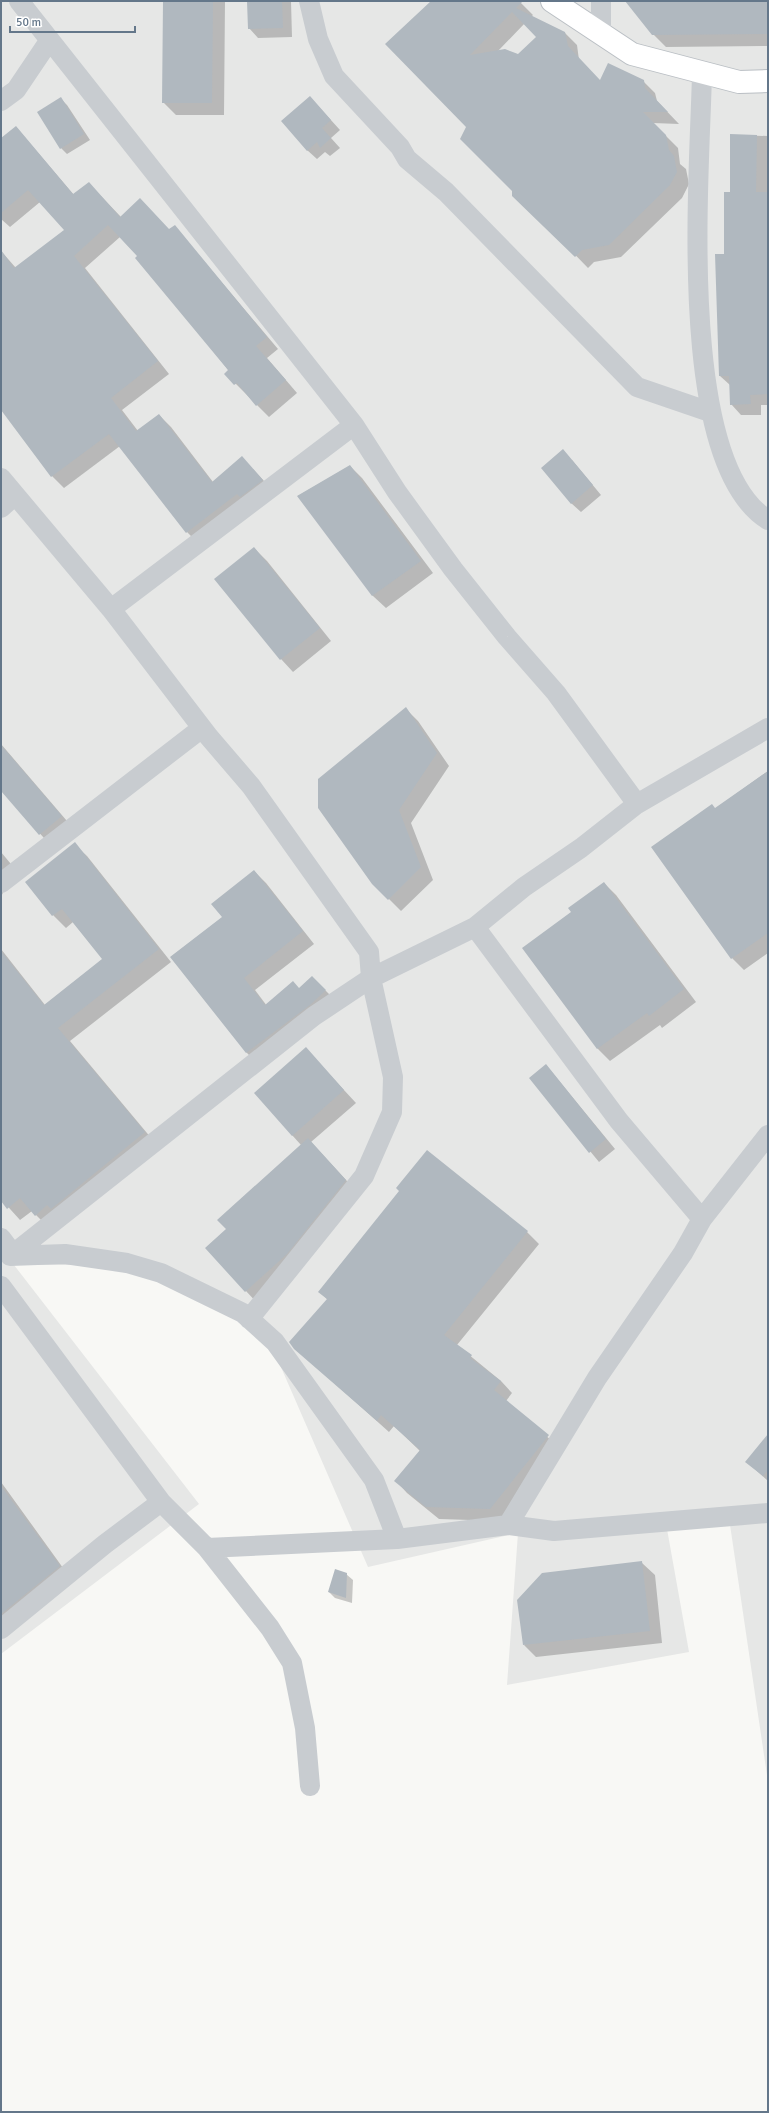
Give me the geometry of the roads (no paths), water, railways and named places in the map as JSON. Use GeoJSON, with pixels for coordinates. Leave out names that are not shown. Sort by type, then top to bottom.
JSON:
{"type":"FeatureCollection","features":[{"type":"Feature","properties":{"kind":"street"},"geometry":{"type":"LineString","coordinates":[[19,1],[49,41],[354,425],[397,492],[453,569],[507,637],[556,693],[637,804]]}},
{"type":"Feature","properties":{"kind":"street"},"geometry":{"type":"LineString","coordinates":[[309,1],[318,39],[334,76],[400,147],[407,159],[446,192],[637,386],[710,412]]}},
{"type":"Feature","properties":{"kind":"street"},"geometry":{"type":"LineString","coordinates":[[552,1],[632,54],[739,82],[768,81]]}},
{"type":"Feature","properties":{"kind":"street"},"geometry":{"type":"LineString","coordinates":[[601,1],[601,34]]}},
{"type":"Feature","properties":{"kind":"street"},"geometry":{"type":"LineString","coordinates":[[1,101],[16,90],[49,41]]}},
{"type":"Feature","properties":{"kind":"street"},"geometry":{"type":"LineString","coordinates":[[702,73],[697,268],[701,350],[710,412],[732,480],[758,514],[768,520]]}},
{"type":"Feature","properties":{"kind":"street"},"geometry":{"type":"LineString","coordinates":[[111,609],[354,425]]}},
{"type":"Feature","properties":{"kind":"street"},"geometry":{"type":"LineString","coordinates":[[1,478],[8,501],[111,609],[202,728],[251,786],[369,952],[371,978],[393,1077],[392,1112],[364,1176],[249,1319]]}},
{"type":"Feature","properties":{"kind":"street"},"geometry":{"type":"LineString","coordinates":[[1,883],[202,728]]}},
{"type":"Feature","properties":{"kind":"street"},"geometry":{"type":"LineString","coordinates":[[7,1257],[314,1016],[371,978],[474,927],[524,886],[581,848],[637,804],[768,728]]}},
{"type":"Feature","properties":{"kind":"street"},"geometry":{"type":"LineString","coordinates":[[474,927],[619,1121],[702,1219]]}},
{"type":"Feature","properties":{"kind":"street"},"geometry":{"type":"LineString","coordinates":[[508,1525],[597,1378],[683,1252],[702,1219],[768,1135]]}},
{"type":"Feature","properties":{"kind":"street"},"geometry":{"type":"LineString","coordinates":[[1,1238],[7,1257]]}},
{"type":"Feature","properties":{"kind":"street"},"geometry":{"type":"LineString","coordinates":[[7,1257],[65,1254],[127,1263],[161,1273],[243,1313],[275,1342],[374,1480],[397,1539]]}},
{"type":"Feature","properties":{"kind":"street"},"geometry":{"type":"LineString","coordinates":[[1,1286],[161,1502],[207,1548],[270,1628],[292,1663],[305,1728],[310,1786]]}},
{"type":"Feature","properties":{"kind":"street"},"geometry":{"type":"LineString","coordinates":[[1,1628],[105,1544],[161,1502]]}},
{"type":"Feature","properties":{"kind":"street"},"geometry":{"type":"LineString","coordinates":[[207,1548],[397,1539],[508,1525],[554,1530],[768,1513]]}}]}
